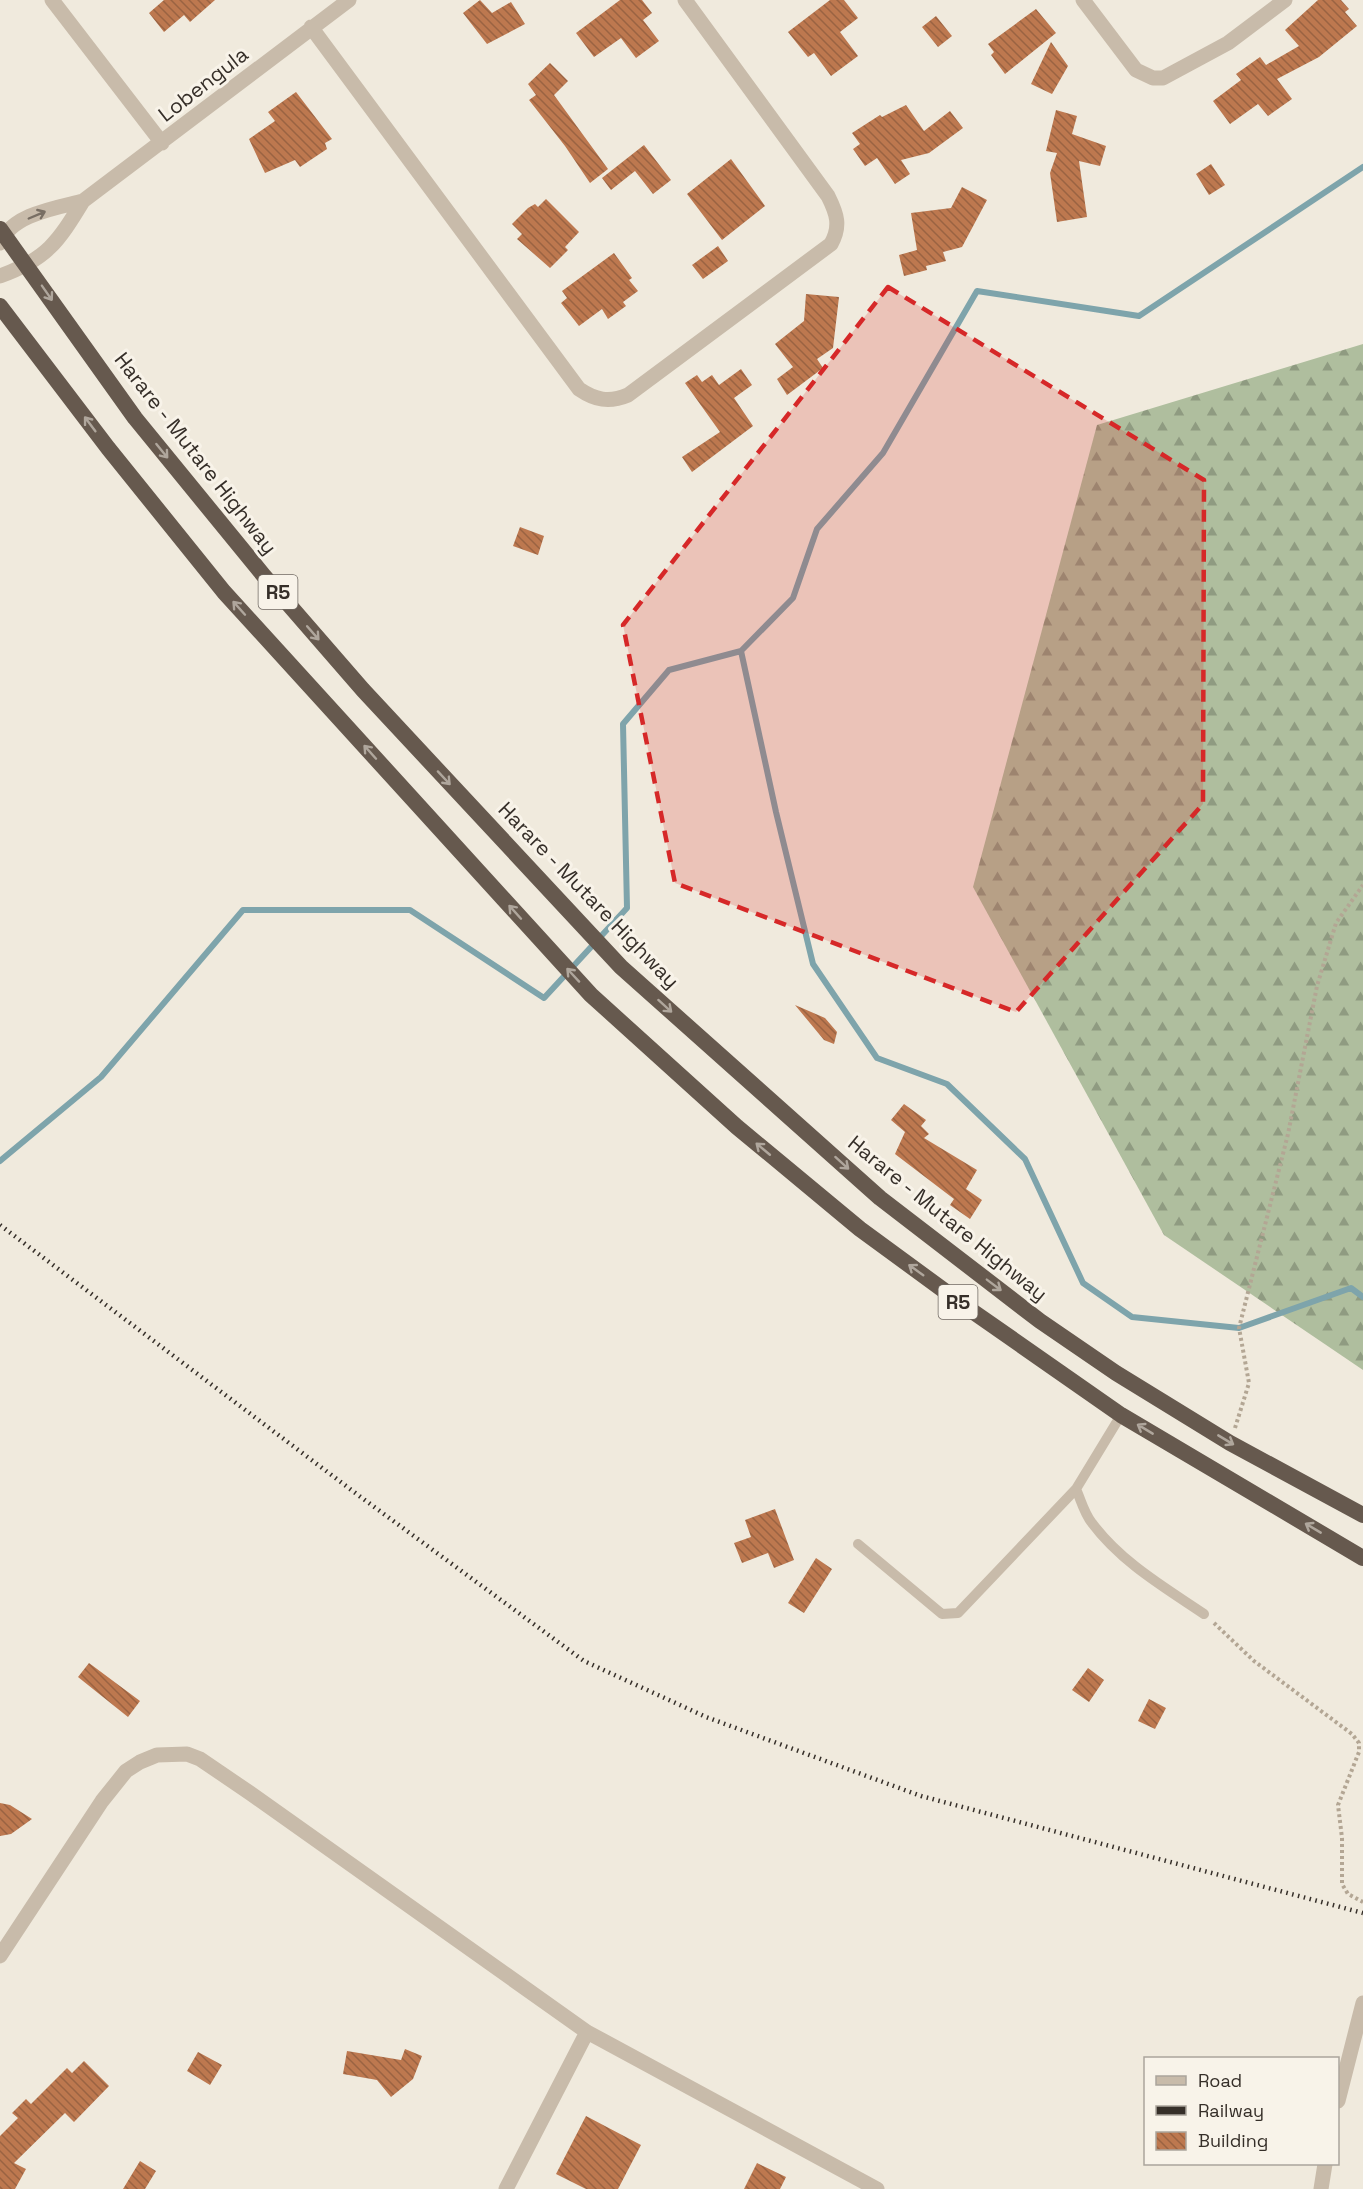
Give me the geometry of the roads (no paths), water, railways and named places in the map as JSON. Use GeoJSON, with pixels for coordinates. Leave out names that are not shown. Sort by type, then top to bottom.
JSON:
{"type":"FeatureCollection","features":[{"type":"Feature","properties":{"kind":"highway","name":"Harare - Mutare Highway"},"geometry":{"type":"LineString","coordinates":[[1,235],[28,266],[135,418],[264,576],[363,690],[621,967],[880,1198],[1040,1321],[1116,1373],[1230,1443],[1363,1515]]}},
{"type":"Feature","properties":{"kind":"highway","name":"R5"},"geometry":{"type":"LineString","coordinates":[[0,306],[108,448],[224,592],[591,994],[737,1127],[860,1229],[972,1311],[1121,1414],[1363,1558]]}},
{"type":"Feature","properties":{"kind":"street"},"geometry":{"type":"LineString","coordinates":[[52,0],[162,143]]}},
{"type":"Feature","properties":{"kind":"street","name":"Lobengula"},"geometry":{"type":"LineString","coordinates":[[1,235],[36,213],[83,201],[349,0]]}},
{"type":"Feature","properties":{"kind":"street"},"geometry":{"type":"LineString","coordinates":[[311,27],[579,389],[602,400],[616,400],[628,395],[794,273],[831,244],[837,234],[839,222],[828,196],[685,0]]}},
{"type":"Feature","properties":{"kind":"street"},"geometry":{"type":"LineString","coordinates":[[1083,0],[1136,70],[1153,78],[1163,78],[1228,43],[1285,0]]}},
{"type":"Feature","properties":{"kind":"street","name":"Lobengula"},"geometry":{"type":"LineString","coordinates":[[0,276],[28,266],[59,242],[83,201]]}},
{"type":"Feature","properties":{"kind":"street"},"geometry":{"type":"LineString","coordinates":[[0,1956],[102,1801],[126,1771],[157,1755],[187,1754],[200,1759],[250,1793],[587,2032],[877,2189]]}},
{"type":"Feature","properties":{"kind":"street"},"geometry":{"type":"LineString","coordinates":[[1339,2097],[1363,2003]]}},
{"type":"Feature","properties":{"kind":"street"},"geometry":{"type":"LineString","coordinates":[[506,2189],[587,2032]]}},
{"type":"Feature","properties":{"kind":"street"},"geometry":{"type":"LineString","coordinates":[[1321,2189],[1325,2165]]}},
{"type":"Feature","properties":{"kind":"lane"},"geometry":{"type":"LineString","coordinates":[[858,1544],[942,1614],[958,1613],[1076,1489],[1121,1414]]}},
{"type":"Feature","properties":{"kind":"lane"},"geometry":{"type":"LineString","coordinates":[[1076,1489],[1091,1523],[1124,1558],[1204,1614]]}},
{"type":"Feature","properties":{"kind":"waterway"},"geometry":{"type":"LineString","coordinates":[[0,1161],[101,1077],[243,910],[410,910],[544,998],[627,908],[623,724],[669,670],[741,651],[793,598],[817,529],[883,453],[977,291],[1139,316],[1363,167]]}},
{"type":"Feature","properties":{"kind":"waterway"},"geometry":{"type":"LineString","coordinates":[[741,651],[776,812],[813,964],[877,1058],[947,1084],[1025,1159],[1083,1283],[1132,1317],[1239,1328],[1351,1288],[1363,1297]]}},
{"type":"Feature","properties":{"kind":"railway"},"geometry":{"type":"LineString","coordinates":[[0,1225],[358,1495],[584,1661],[706,1717],[921,1796],[1363,1913]]}}]}
